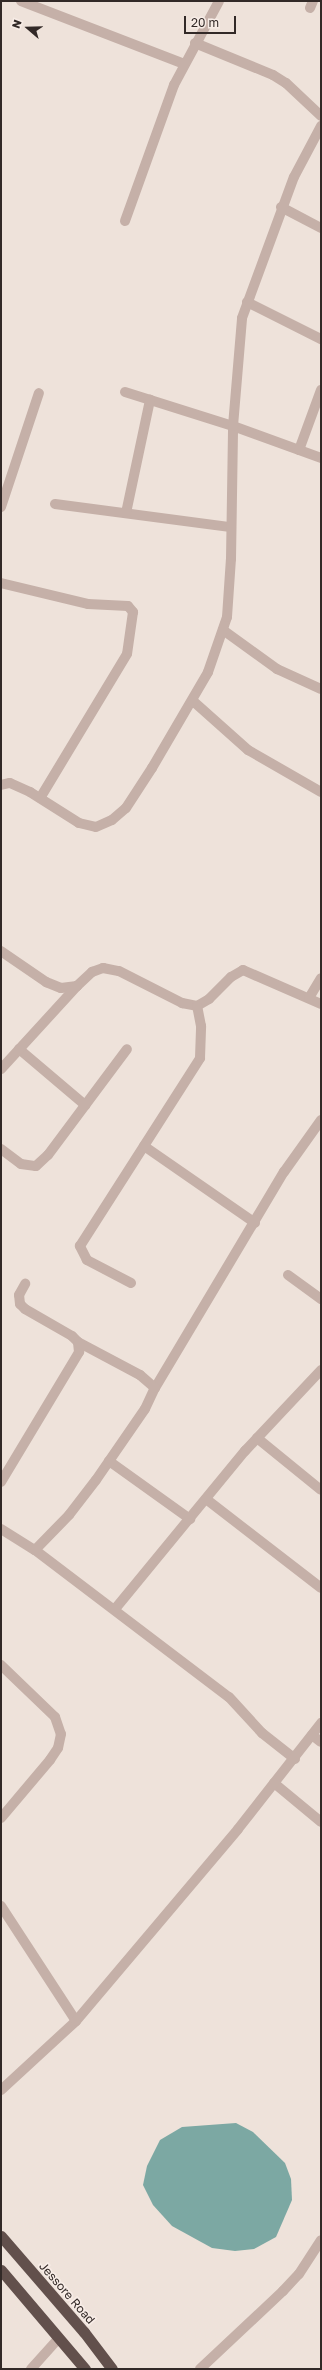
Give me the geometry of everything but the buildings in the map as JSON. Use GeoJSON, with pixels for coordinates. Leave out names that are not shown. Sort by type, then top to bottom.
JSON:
{"type":"FeatureCollection","features":[{"type":"Feature","properties":{"kind":"highway","name":"Jessore Road"},"geometry":{"type":"LineString","coordinates":[[1,2236],[84,2332],[112,2369]]}},
{"type":"Feature","properties":{"kind":"highway"},"geometry":{"type":"LineString","coordinates":[[1,2270],[85,2369]]}},
{"type":"Feature","properties":{"kind":"street"},"geometry":{"type":"LineString","coordinates":[[21,1],[184,64]]}},
{"type":"Feature","properties":{"kind":"street"},"geometry":{"type":"LineString","coordinates":[[125,221],[174,85],[194,43],[219,1]]}},
{"type":"Feature","properties":{"kind":"street"},"geometry":{"type":"LineString","coordinates":[[194,43],[273,75],[286,83],[321,116]]}},
{"type":"Feature","properties":{"kind":"street"},"geometry":{"type":"LineString","coordinates":[[1,785],[10,783],[40,798],[80,823],[96,827],[112,820],[130,801],[193,701],[208,672],[226,617],[231,559],[230,527],[233,426],[239,339],[247,302],[281,207],[294,177],[321,126]]}},
{"type":"Feature","properties":{"kind":"street"},"geometry":{"type":"LineString","coordinates":[[281,207],[321,228]]}},
{"type":"Feature","properties":{"kind":"street"},"geometry":{"type":"LineString","coordinates":[[247,302],[321,339]]}},
{"type":"Feature","properties":{"kind":"street"},"geometry":{"type":"LineString","coordinates":[[299,450],[321,390]]}},
{"type":"Feature","properties":{"kind":"street"},"geometry":{"type":"LineString","coordinates":[[125,392],[233,426],[321,458]]}},
{"type":"Feature","properties":{"kind":"street"},"geometry":{"type":"LineString","coordinates":[[1,507],[39,393]]}},
{"type":"Feature","properties":{"kind":"street"},"geometry":{"type":"LineString","coordinates":[[126,513],[150,400]]}},
{"type":"Feature","properties":{"kind":"street"},"geometry":{"type":"LineString","coordinates":[[55,504],[230,527]]}},
{"type":"Feature","properties":{"kind":"street"},"geometry":{"type":"LineString","coordinates":[[1,583],[88,604],[128,606],[133,612],[128,654],[40,798]]}},
{"type":"Feature","properties":{"kind":"street"},"geometry":{"type":"LineString","coordinates":[[223,630],[277,670],[321,689]]}},
{"type":"Feature","properties":{"kind":"street"},"geometry":{"type":"LineString","coordinates":[[193,701],[248,750],[321,792]]}},
{"type":"Feature","properties":{"kind":"street"},"geometry":{"type":"LineString","coordinates":[[1,950],[46,982],[61,988],[77,986]]}},
{"type":"Feature","properties":{"kind":"street"},"geometry":{"type":"LineString","coordinates":[[1,1069],[77,986],[92,972],[104,968],[119,971],[182,1003],[197,1006],[209,999],[231,977],[243,970],[321,1004]]}},
{"type":"Feature","properties":{"kind":"street"},"geometry":{"type":"LineString","coordinates":[[309,998],[321,978]]}},
{"type":"Feature","properties":{"kind":"street"},"geometry":{"type":"LineString","coordinates":[[131,1284],[87,1260],[80,1246],[200,1058],[202,1038],[197,1006]]}},
{"type":"Feature","properties":{"kind":"street"},"geometry":{"type":"LineString","coordinates":[[19,1049],[85,1105]]}},
{"type":"Feature","properties":{"kind":"street"},"geometry":{"type":"LineString","coordinates":[[1,1150],[21,1164],[36,1166],[48,1155],[127,1049]]}},
{"type":"Feature","properties":{"kind":"street"},"geometry":{"type":"LineString","coordinates":[[35,1550],[83,1497],[145,1409],[155,1388],[255,1223],[284,1172],[321,1120]]}},
{"type":"Feature","properties":{"kind":"street"},"geometry":{"type":"LineString","coordinates":[[144,1146],[255,1223]]}},
{"type":"Feature","properties":{"kind":"street"},"geometry":{"type":"LineString","coordinates":[[288,1275],[321,1299]]}},
{"type":"Feature","properties":{"kind":"street"},"geometry":{"type":"LineString","coordinates":[[25,1284],[18,1295],[20,1304],[25,1309],[72,1336],[78,1342],[140,1375],[155,1388]]}},
{"type":"Feature","properties":{"kind":"street"},"geometry":{"type":"LineString","coordinates":[[1,1482],[79,1352],[78,1342]]}},
{"type":"Feature","properties":{"kind":"street"},"geometry":{"type":"LineString","coordinates":[[115,1609],[257,1438],[321,1370]]}},
{"type":"Feature","properties":{"kind":"street"},"geometry":{"type":"LineString","coordinates":[[257,1438],[321,1490]]}},
{"type":"Feature","properties":{"kind":"street"},"geometry":{"type":"LineString","coordinates":[[109,1461],[190,1519]]}},
{"type":"Feature","properties":{"kind":"street"},"geometry":{"type":"LineString","coordinates":[[206,1499],[321,1588]]}},
{"type":"Feature","properties":{"kind":"street"},"geometry":{"type":"LineString","coordinates":[[1,1529],[35,1550],[115,1609],[229,1697],[262,1733],[295,1759]]}},
{"type":"Feature","properties":{"kind":"street"},"geometry":{"type":"LineString","coordinates":[[1,1665],[55,1717],[61,1734],[58,1748],[50,1760],[1,1818]]}},
{"type":"Feature","properties":{"kind":"street"},"geometry":{"type":"LineString","coordinates":[[1,2090],[76,2021],[295,1759],[321,1723]]}},
{"type":"Feature","properties":{"kind":"street"},"geometry":{"type":"LineString","coordinates":[[312,1735],[321,1742]]}},
{"type":"Feature","properties":{"kind":"street"},"geometry":{"type":"LineString","coordinates":[[274,1783],[321,1822]]}},
{"type":"Feature","properties":{"kind":"street"},"geometry":{"type":"LineString","coordinates":[[1,1906],[76,2021]]}},
{"type":"Feature","properties":{"kind":"street"},"geometry":{"type":"LineString","coordinates":[[200,2369],[299,2274],[321,2240]]}},
{"type":"Feature","properties":{"kind":"street"},"geometry":{"type":"LineString","coordinates":[[31,2369],[58,2339]]}},
{"type":"Feature","properties":{"kind":"water"},"geometry":{"type":"Polygon","coordinates":[[[236,2123],[253,2132],[285,2163],[291,2179],[292,2200],[276,2237],[254,2249],[235,2251],[212,2248],[172,2226],[153,2205],[143,2185],[147,2166],[160,2140],[182,2127],[236,2123]]]}}]}
